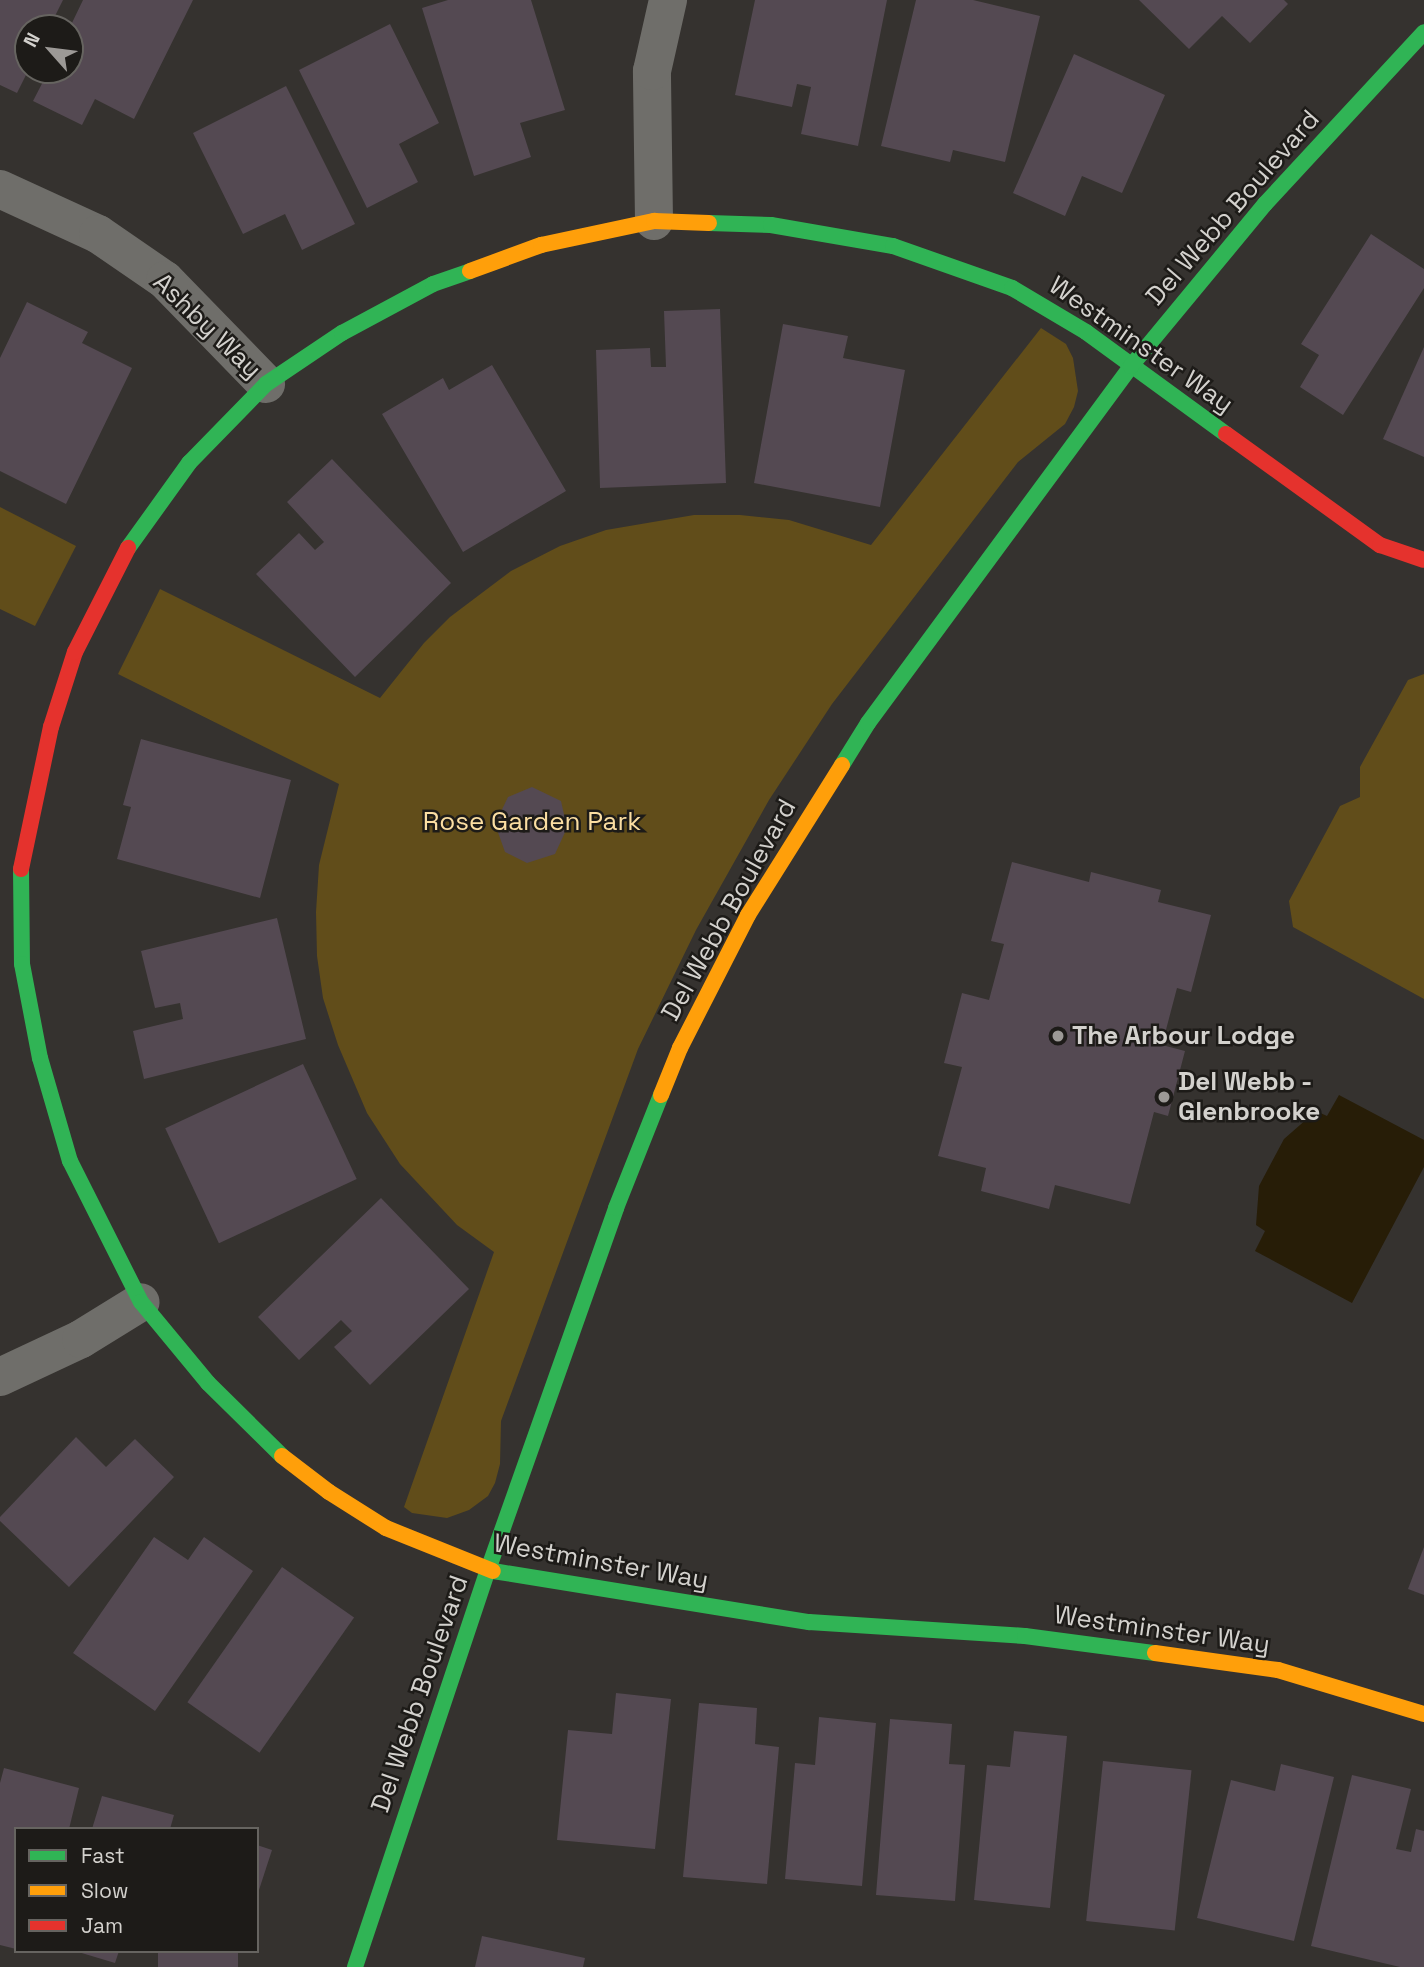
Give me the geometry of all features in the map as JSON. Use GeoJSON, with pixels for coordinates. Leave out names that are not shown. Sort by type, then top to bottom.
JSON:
{"type":"FeatureCollection","features":[{"type":"Feature","properties":{"kind":"street"},"geometry":{"type":"LineString","coordinates":[[654,220],[652,71],[668,0]]}},
{"type":"Feature","properties":{"kind":"street","name":"Del Webb Boulevard"},"geometry":{"type":"LineString","coordinates":[[355,1967],[488,1570],[617,1208],[670,1073],[748,915],[868,723],[1131,366],[1265,204],[1424,32]]}},
{"type":"Feature","properties":{"kind":"street","name":"Ashby Way"},"geometry":{"type":"LineString","coordinates":[[0,189],[98,234],[165,280],[266,384]]}},
{"type":"Feature","properties":{"kind":"street","name":"Westminster Way"},"geometry":{"type":"LineString","coordinates":[[1424,561],[1380,545],[1086,332],[1012,288],[893,246],[771,225],[654,220],[541,245],[433,284],[342,332],[266,384],[190,463],[122,558],[71,664],[10,872],[22,964],[40,1058],[70,1161],[141,1302],[208,1383],[267,1445],[329,1492],[386,1528],[488,1570],[809,1622],[1025,1636],[1278,1670],[1424,1714]]}},
{"type":"Feature","properties":{"kind":"street"},"geometry":{"type":"LineString","coordinates":[[0,1377],[81,1339],[141,1302]]}},
{"type":"Feature","properties":{"kind":"green space","name":"Rose Garden Park"},"geometry":{"type":"Polygon","coordinates":[[[1041,328],[1066,344],[1073,358],[1078,391],[1074,407],[1065,424],[1018,462],[832,704],[769,800],[696,930],[638,1049],[501,1421],[500,1464],[495,1483],[488,1496],[469,1510],[447,1518],[412,1513],[404,1507],[494,1252],[457,1225],[400,1164],[367,1113],[338,1045],[323,998],[317,956],[316,912],[319,865],[339,784],[118,674],[160,589],[380,698],[424,643],[450,617],[511,571],[560,546],[606,530],[694,515],[740,515],[789,520],[871,545],[1041,328]]]}},
{"type":"Feature","properties":{"kind":"green space"},"geometry":{"type":"Polygon","coordinates":[[[0,507],[76,546],[35,626],[0,609],[0,507]]]}},
{"type":"Feature","properties":{"kind":"green space"},"geometry":{"type":"Polygon","coordinates":[[[1424,674],[1424,999],[1293,927],[1289,901],[1340,806],[1360,797],[1360,767],[1408,680],[1424,674]]]}},
{"type":"Feature","properties":{"kind":"shaded area"},"geometry":{"type":"Polygon","coordinates":[[[1339,1095],[1424,1140],[1424,1167],[1352,1303],[1255,1251],[1265,1231],[1256,1225],[1259,1186],[1284,1139],[1316,1111],[1327,1116],[1339,1095]]]}},
{"type":"Feature","properties":{"kind":"building"},"geometry":{"type":"Polygon","coordinates":[[[0,0],[63,0],[56,14],[14,14],[14,84],[22,84],[17,93],[0,85],[0,0]]]}},
{"type":"Feature","properties":{"kind":"building"},"geometry":{"type":"Polygon","coordinates":[[[83,0],[193,0],[134,119],[95,99],[82,125],[33,101],[42,84],[84,84],[84,14],[76,14],[83,0]]]}},
{"type":"Feature","properties":{"kind":"building"},"geometry":{"type":"Polygon","coordinates":[[[448,0],[531,0],[565,110],[520,123],[531,157],[474,176],[422,8],[448,0]]]}},
{"type":"Feature","properties":{"kind":"building"},"geometry":{"type":"Polygon","coordinates":[[[755,0],[887,0],[858,146],[801,134],[811,87],[797,84],[792,107],[735,95],[755,0]]]}},
{"type":"Feature","properties":{"kind":"building"},"geometry":{"type":"Polygon","coordinates":[[[916,0],[973,0],[1040,16],[1005,162],[953,150],[950,162],[881,146],[916,0]]]}},
{"type":"Feature","properties":{"kind":"building"},"geometry":{"type":"Polygon","coordinates":[[[1139,0],[1284,0],[1288,4],[1250,43],[1222,16],[1189,49],[1139,0]]]}},
{"type":"Feature","properties":{"kind":"building"},"geometry":{"type":"Polygon","coordinates":[[[390,24],[439,123],[399,144],[418,182],[367,208],[299,70],[390,24]]]}},
{"type":"Feature","properties":{"kind":"building"},"geometry":{"type":"Polygon","coordinates":[[[1074,54],[1165,95],[1122,193],[1082,176],[1065,216],[1013,193],[1074,54]]]}},
{"type":"Feature","properties":{"kind":"building"},"geometry":{"type":"Polygon","coordinates":[[[286,86],[355,224],[302,250],[285,214],[243,234],[193,133],[286,86]]]}},
{"type":"Feature","properties":{"kind":"building"},"geometry":{"type":"Polygon","coordinates":[[[1371,234],[1424,269],[1424,288],[1343,415],[1300,387],[1319,355],[1301,344],[1371,234]]]}},
{"type":"Feature","properties":{"kind":"building"},"geometry":{"type":"Polygon","coordinates":[[[27,302],[88,332],[82,343],[132,368],[66,504],[0,471],[0,358],[27,302]]]}},
{"type":"Feature","properties":{"kind":"building"},"geometry":{"type":"Polygon","coordinates":[[[720,309],[726,483],[600,488],[596,350],[650,348],[651,367],[666,367],[664,311],[720,309]]]}},
{"type":"Feature","properties":{"kind":"building"},"geometry":{"type":"Polygon","coordinates":[[[783,324],[848,336],[843,358],[905,370],[880,507],[754,483],[783,324]]]}},
{"type":"Feature","properties":{"kind":"building"},"geometry":{"type":"Polygon","coordinates":[[[1424,347],[1424,457],[1383,439],[1424,347]]]}},
{"type":"Feature","properties":{"kind":"building"},"geometry":{"type":"Polygon","coordinates":[[[492,365],[566,491],[463,552],[382,414],[443,378],[449,390],[492,365]]]}},
{"type":"Feature","properties":{"kind":"building"},"geometry":{"type":"Polygon","coordinates":[[[332,459],[451,583],[355,677],[256,574],[299,533],[315,550],[324,542],[287,502],[332,459]]]}},
{"type":"Feature","properties":{"kind":"building"},"geometry":{"type":"Polygon","coordinates":[[[141,739],[291,780],[260,898],[117,859],[131,807],[123,805],[141,739]]]}},
{"type":"Feature","properties":{"kind":"building"},"geometry":{"type":"Polygon","coordinates":[[[532,787],[561,801],[567,828],[555,854],[527,863],[505,852],[495,824],[508,797],[532,787]]]}},
{"type":"Feature","properties":{"kind":"building","name":"The Arbour Lodge"},"geometry":{"type":"Polygon","coordinates":[[[1012,862],[1089,882],[1091,872],[1161,890],[1158,902],[1211,915],[1191,992],[1177,988],[1162,1045],[1185,1051],[1168,1116],[1154,1112],[1130,1204],[1055,1185],[1049,1209],[981,1191],[986,1168],[938,1156],[962,1067],[944,1063],[962,993],[989,1000],[1004,944],[991,941],[1012,862]]]}},
{"type":"Feature","properties":{"kind":"building"},"geometry":{"type":"Polygon","coordinates":[[[277,918],[306,1039],[144,1079],[133,1031],[183,1019],[180,1003],[155,1008],[141,951],[277,918]]]}},
{"type":"Feature","properties":{"kind":"building"},"geometry":{"type":"Polygon","coordinates":[[[303,1064],[357,1179],[219,1243],[165,1128],[303,1064]]]}},
{"type":"Feature","properties":{"kind":"building"},"geometry":{"type":"Polygon","coordinates":[[[381,1198],[469,1289],[370,1385],[334,1347],[352,1331],[341,1320],[299,1360],[258,1317],[381,1198]]]}},
{"type":"Feature","properties":{"kind":"building"},"geometry":{"type":"Polygon","coordinates":[[[76,1437],[106,1467],[135,1439],[174,1477],[69,1587],[0,1521],[0,1517],[76,1437]]]}},
{"type":"Feature","properties":{"kind":"building"},"geometry":{"type":"Polygon","coordinates":[[[154,1537],[188,1560],[204,1537],[253,1571],[155,1711],[73,1653],[154,1537]]]}},
{"type":"Feature","properties":{"kind":"building"},"geometry":{"type":"Polygon","coordinates":[[[1424,1547],[1424,1595],[1408,1589],[1424,1547]]]}},
{"type":"Feature","properties":{"kind":"building"},"geometry":{"type":"Polygon","coordinates":[[[282,1567],[354,1617],[259,1753],[187,1702],[282,1567]]]}},
{"type":"Feature","properties":{"kind":"building"},"geometry":{"type":"Polygon","coordinates":[[[616,1693],[671,1699],[655,1849],[557,1840],[568,1730],[612,1734],[616,1693]]]}},
{"type":"Feature","properties":{"kind":"building"},"geometry":{"type":"Polygon","coordinates":[[[699,1703],[757,1708],[755,1744],[779,1747],[767,1884],[683,1877],[699,1703]]]}},
{"type":"Feature","properties":{"kind":"building"},"geometry":{"type":"Polygon","coordinates":[[[819,1717],[876,1723],[862,1886],[785,1879],[795,1763],[815,1765],[819,1717]]]}},
{"type":"Feature","properties":{"kind":"building"},"geometry":{"type":"Polygon","coordinates":[[[890,1719],[952,1724],[949,1764],[965,1765],[955,1901],[876,1895],[890,1719]]]}},
{"type":"Feature","properties":{"kind":"building"},"geometry":{"type":"Polygon","coordinates":[[[1014,1731],[1067,1736],[1050,1908],[974,1900],[987,1765],[1010,1767],[1014,1731]]]}},
{"type":"Feature","properties":{"kind":"building"},"geometry":{"type":"Polygon","coordinates":[[[1103,1761],[1192,1770],[1175,1930],[1086,1921],[1103,1761]]]}},
{"type":"Feature","properties":{"kind":"building"},"geometry":{"type":"Polygon","coordinates":[[[1281,1764],[1334,1777],[1294,1941],[1197,1918],[1231,1780],[1275,1791],[1281,1764]]]}},
{"type":"Feature","properties":{"kind":"building"},"geometry":{"type":"Polygon","coordinates":[[[4,1768],[79,1788],[69,1827],[14,1827],[14,1948],[0,1945],[0,1783],[4,1768]]]}},
{"type":"Feature","properties":{"kind":"building"},"geometry":{"type":"Polygon","coordinates":[[[1352,1775],[1411,1789],[1396,1849],[1411,1852],[1416,1829],[1424,1831],[1424,1967],[1400,1967],[1311,1946],[1352,1775]]]}},
{"type":"Feature","properties":{"kind":"building"},"geometry":{"type":"Polygon","coordinates":[[[102,1796],[174,1815],[171,1827],[93,1827],[102,1796]]]}},
{"type":"Feature","properties":{"kind":"building"},"geometry":{"type":"Polygon","coordinates":[[[259,1846],[272,1850],[259,1890],[259,1846]]]}},
{"type":"Feature","properties":{"kind":"building"},"geometry":{"type":"Polygon","coordinates":[[[482,1936],[585,1958],[583,1967],[475,1967],[482,1936]]]}},
{"type":"Feature","properties":{"kind":"building"},"geometry":{"type":"Polygon","coordinates":[[[82,1953],[118,1953],[115,1963],[82,1953]]]}},
{"type":"Feature","properties":{"kind":"building"},"geometry":{"type":"Polygon","coordinates":[[[158,1953],[238,1953],[238,1967],[158,1967],[158,1953]]]}},
{"type":"Feature","properties":{"kind":"traffic: fast"},"geometry":{"type":"LineString","coordinates":[[842,765],[868,723],[1131,366],[1265,204],[1424,32]]}},
{"type":"Feature","properties":{"kind":"traffic: fast"},"geometry":{"type":"LineString","coordinates":[[709,223],[771,225],[893,246],[1012,288],[1086,332],[1226,434]]}},
{"type":"Feature","properties":{"kind":"traffic: fast"},"geometry":{"type":"LineString","coordinates":[[128,548],[189,463],[266,384],[342,333],[433,284],[470,271]]}},
{"type":"Feature","properties":{"kind":"traffic: fast"},"geometry":{"type":"LineString","coordinates":[[21,869],[22,964],[40,1058],[70,1161],[141,1302],[208,1383],[282,1456]]}},
{"type":"Feature","properties":{"kind":"traffic: fast"},"geometry":{"type":"LineString","coordinates":[[355,1967],[488,1570],[616,1208],[661,1095]]}},
{"type":"Feature","properties":{"kind":"traffic: fast"},"geometry":{"type":"LineString","coordinates":[[493,1571],[809,1622],[1025,1636],[1155,1653]]}},
{"type":"Feature","properties":{"kind":"traffic: slow"},"geometry":{"type":"LineString","coordinates":[[470,271],[541,245],[654,221],[709,223]]}},
{"type":"Feature","properties":{"kind":"traffic: slow"},"geometry":{"type":"LineString","coordinates":[[661,1095],[680,1048],[748,915],[842,765]]}},
{"type":"Feature","properties":{"kind":"traffic: slow"},"geometry":{"type":"LineString","coordinates":[[282,1456],[329,1492],[386,1528],[493,1571]]}},
{"type":"Feature","properties":{"kind":"traffic: slow"},"geometry":{"type":"LineString","coordinates":[[1155,1653],[1278,1670],[1424,1714]]}},
{"type":"Feature","properties":{"kind":"traffic: jam"},"geometry":{"type":"LineString","coordinates":[[1226,434],[1380,545],[1424,560]]}},
{"type":"Feature","properties":{"kind":"traffic: jam"},"geometry":{"type":"LineString","coordinates":[[21,869],[51,727],[75,652],[128,548]]}},
{"type":"Feature","properties":{"kind":"place","name":"The Arbour Lodge"},"geometry":{"type":"Point","coordinates":[1058,1036]}},
{"type":"Feature","properties":{"kind":"place","name":"Del Webb - Glenbrooke"},"geometry":{"type":"Point","coordinates":[1164,1097]}}]}
